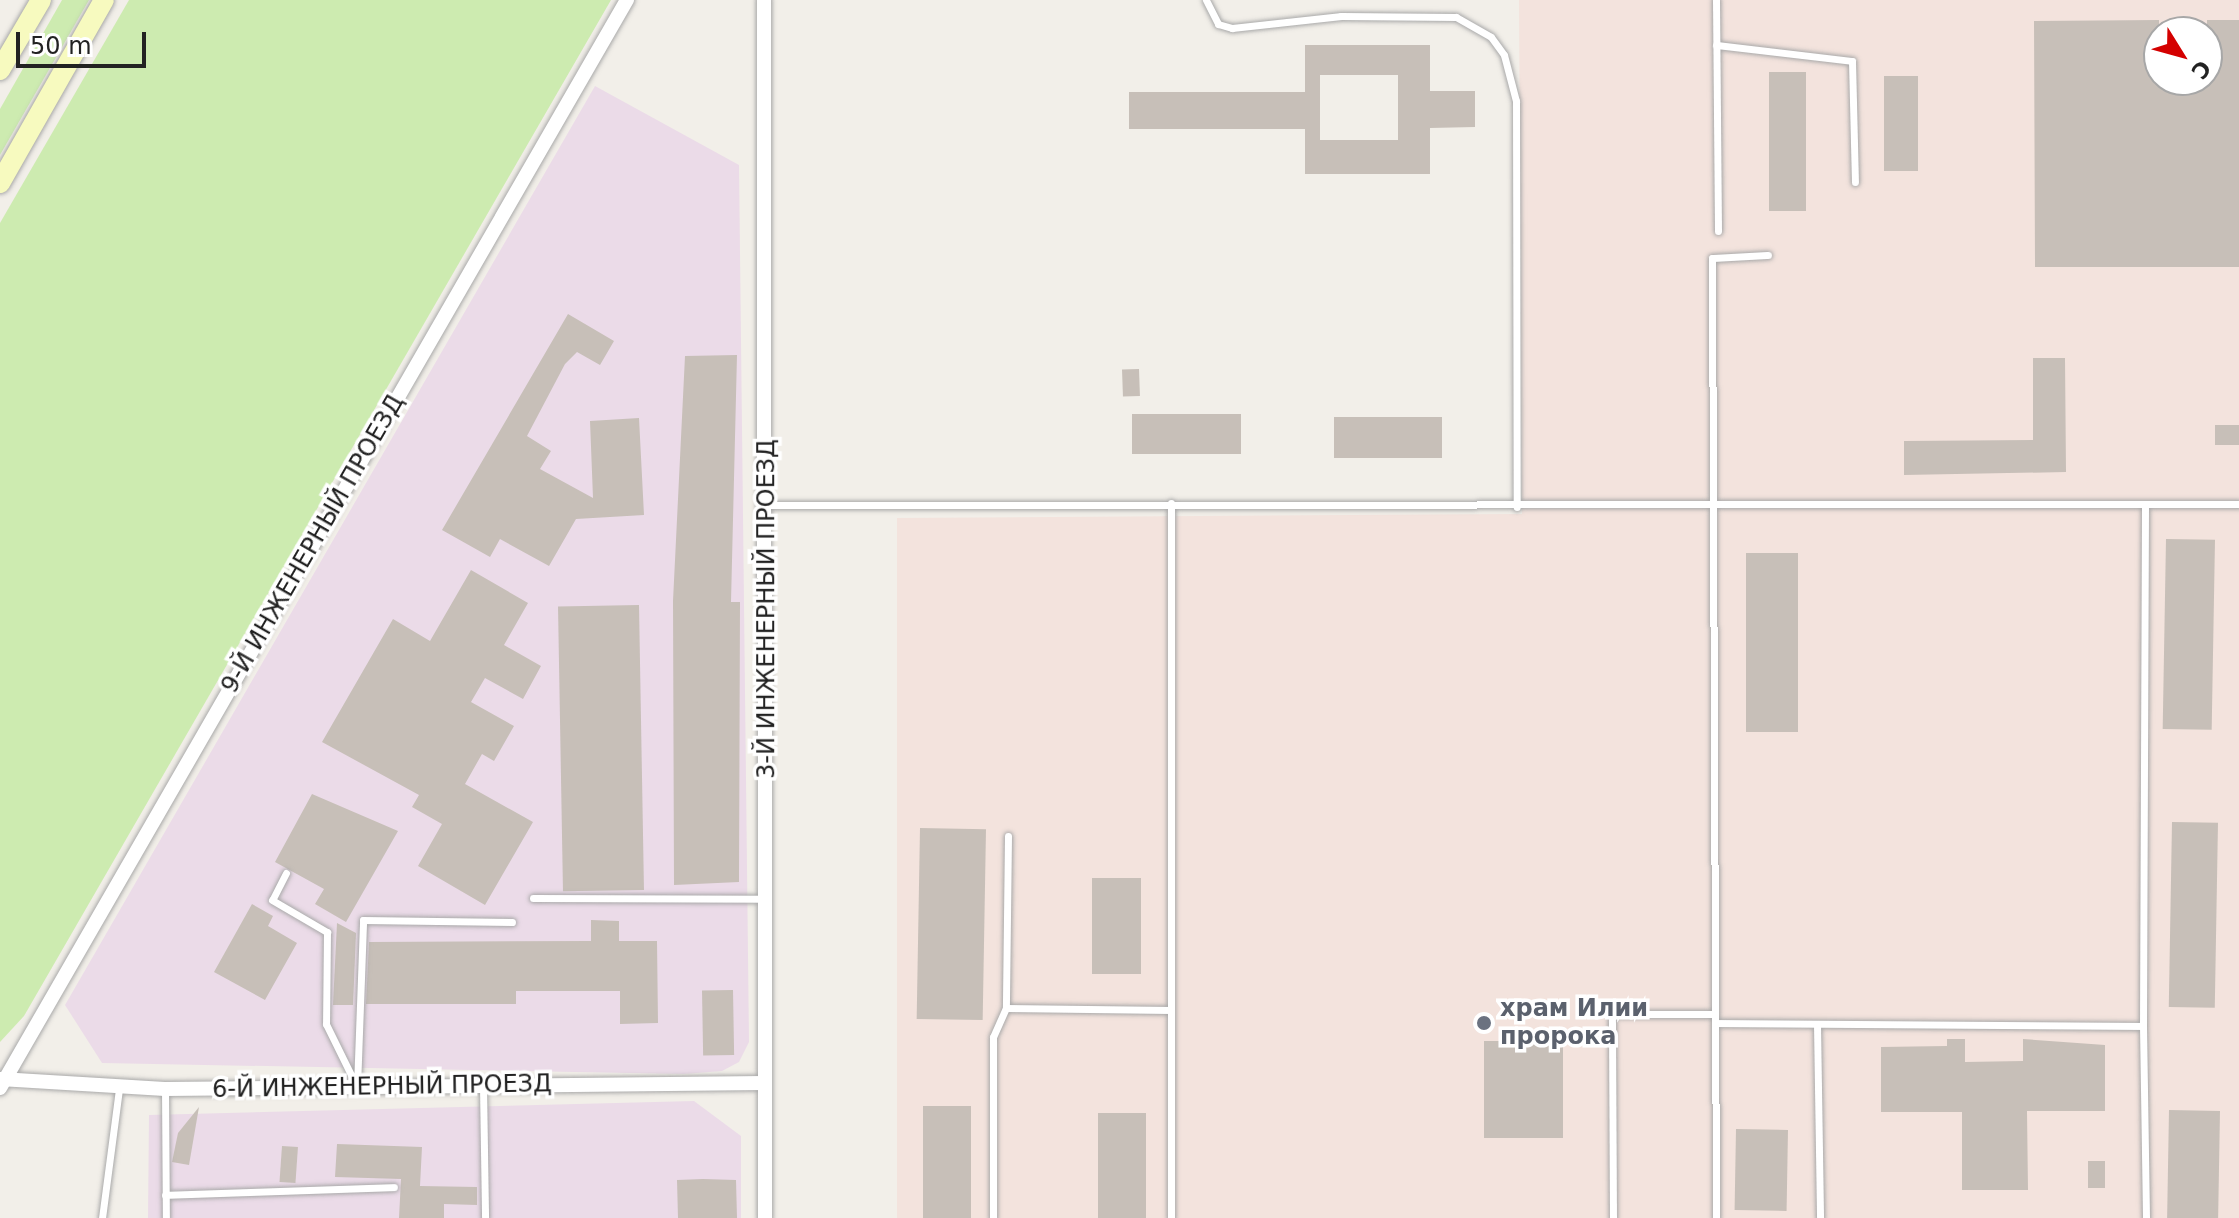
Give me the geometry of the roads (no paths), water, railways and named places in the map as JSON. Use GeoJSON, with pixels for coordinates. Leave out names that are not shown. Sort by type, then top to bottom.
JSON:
{"type":"FeatureCollection","features":[{"type":"Feature","properties":{"kind":"main road"},"geometry":{"type":"LineString","coordinates":[[0,70],[41,0]]}},
{"type":"Feature","properties":{"kind":"main road"},"geometry":{"type":"LineString","coordinates":[[0,183],[104,0]]}},
{"type":"Feature","properties":{"kind":"street","name":"9-Й ИНЖЕНЕРНЫЙ ПРОЕЗД"},"geometry":{"type":"LineString","coordinates":[[1,1083],[627,0]]}},
{"type":"Feature","properties":{"kind":"street","name":"3-Й ИНЖЕНЕРНЫЙ ПРОЕЗД"},"geometry":{"type":"LineString","coordinates":[[764,0],[769,505],[765,1218]]}},
{"type":"Feature","properties":{"kind":"street","name":"6-Й ИНЖЕНЕРНЫЙ ПРОЕЗД"},"geometry":{"type":"LineString","coordinates":[[1,1083],[119,1089],[764,1083]]}},
{"type":"Feature","properties":{"kind":"lane"},"geometry":{"type":"LineString","coordinates":[[1206,0],[1218,24],[1232,28],[1341,16],[1456,17],[1491,37],[1504,55],[1516,101],[1517,507]]}},
{"type":"Feature","properties":{"kind":"lane"},"geometry":{"type":"LineString","coordinates":[[1716,0],[1718,231]]}},
{"type":"Feature","properties":{"kind":"lane"},"geometry":{"type":"LineString","coordinates":[[1716,45],[1852,61],[1855,182]]}},
{"type":"Feature","properties":{"kind":"lane"},"geometry":{"type":"LineString","coordinates":[[1716,1218],[1712,258],[1768,255]]}},
{"type":"Feature","properties":{"kind":"lane"},"geometry":{"type":"LineString","coordinates":[[769,505],[1171,503],[1711,509],[2239,504]]}},
{"type":"Feature","properties":{"kind":"lane"},"geometry":{"type":"LineString","coordinates":[[1171,503],[1171,1218]]}},
{"type":"Feature","properties":{"kind":"lane"},"geometry":{"type":"LineString","coordinates":[[2145,505],[2143,1026],[2146,1218]]}},
{"type":"Feature","properties":{"kind":"lane"},"geometry":{"type":"LineString","coordinates":[[993,1218],[993,1037],[1006,1008],[1008,836]]}},
{"type":"Feature","properties":{"kind":"lane"},"geometry":{"type":"LineString","coordinates":[[286,873],[272,900],[327,932],[326,1024],[357,1087]]}},
{"type":"Feature","properties":{"kind":"lane"},"geometry":{"type":"LineString","coordinates":[[533,898],[766,899]]}},
{"type":"Feature","properties":{"kind":"lane"},"geometry":{"type":"LineString","coordinates":[[357,1087],[363,920],[512,922]]}},
{"type":"Feature","properties":{"kind":"lane"},"geometry":{"type":"LineString","coordinates":[[1006,1008],[1171,1010]]}},
{"type":"Feature","properties":{"kind":"lane"},"geometry":{"type":"LineString","coordinates":[[1613,1218],[1612,1014],[1817,1024],[2143,1026]]}},
{"type":"Feature","properties":{"kind":"lane"},"geometry":{"type":"LineString","coordinates":[[1817,1024],[1820,1218]]}},
{"type":"Feature","properties":{"kind":"lane"},"geometry":{"type":"LineString","coordinates":[[483,1086],[485,1218]]}},
{"type":"Feature","properties":{"kind":"lane"},"geometry":{"type":"LineString","coordinates":[[102,1218],[119,1089]]}},
{"type":"Feature","properties":{"kind":"lane"},"geometry":{"type":"LineString","coordinates":[[165,1089],[166,1218]]}},
{"type":"Feature","properties":{"kind":"lane"},"geometry":{"type":"LineString","coordinates":[[165,1195],[394,1187]]}},
{"type":"Feature","properties":{"kind":"place","name":"храм Илии пророка"},"geometry":{"type":"Point","coordinates":[1484,1023]}}]}
